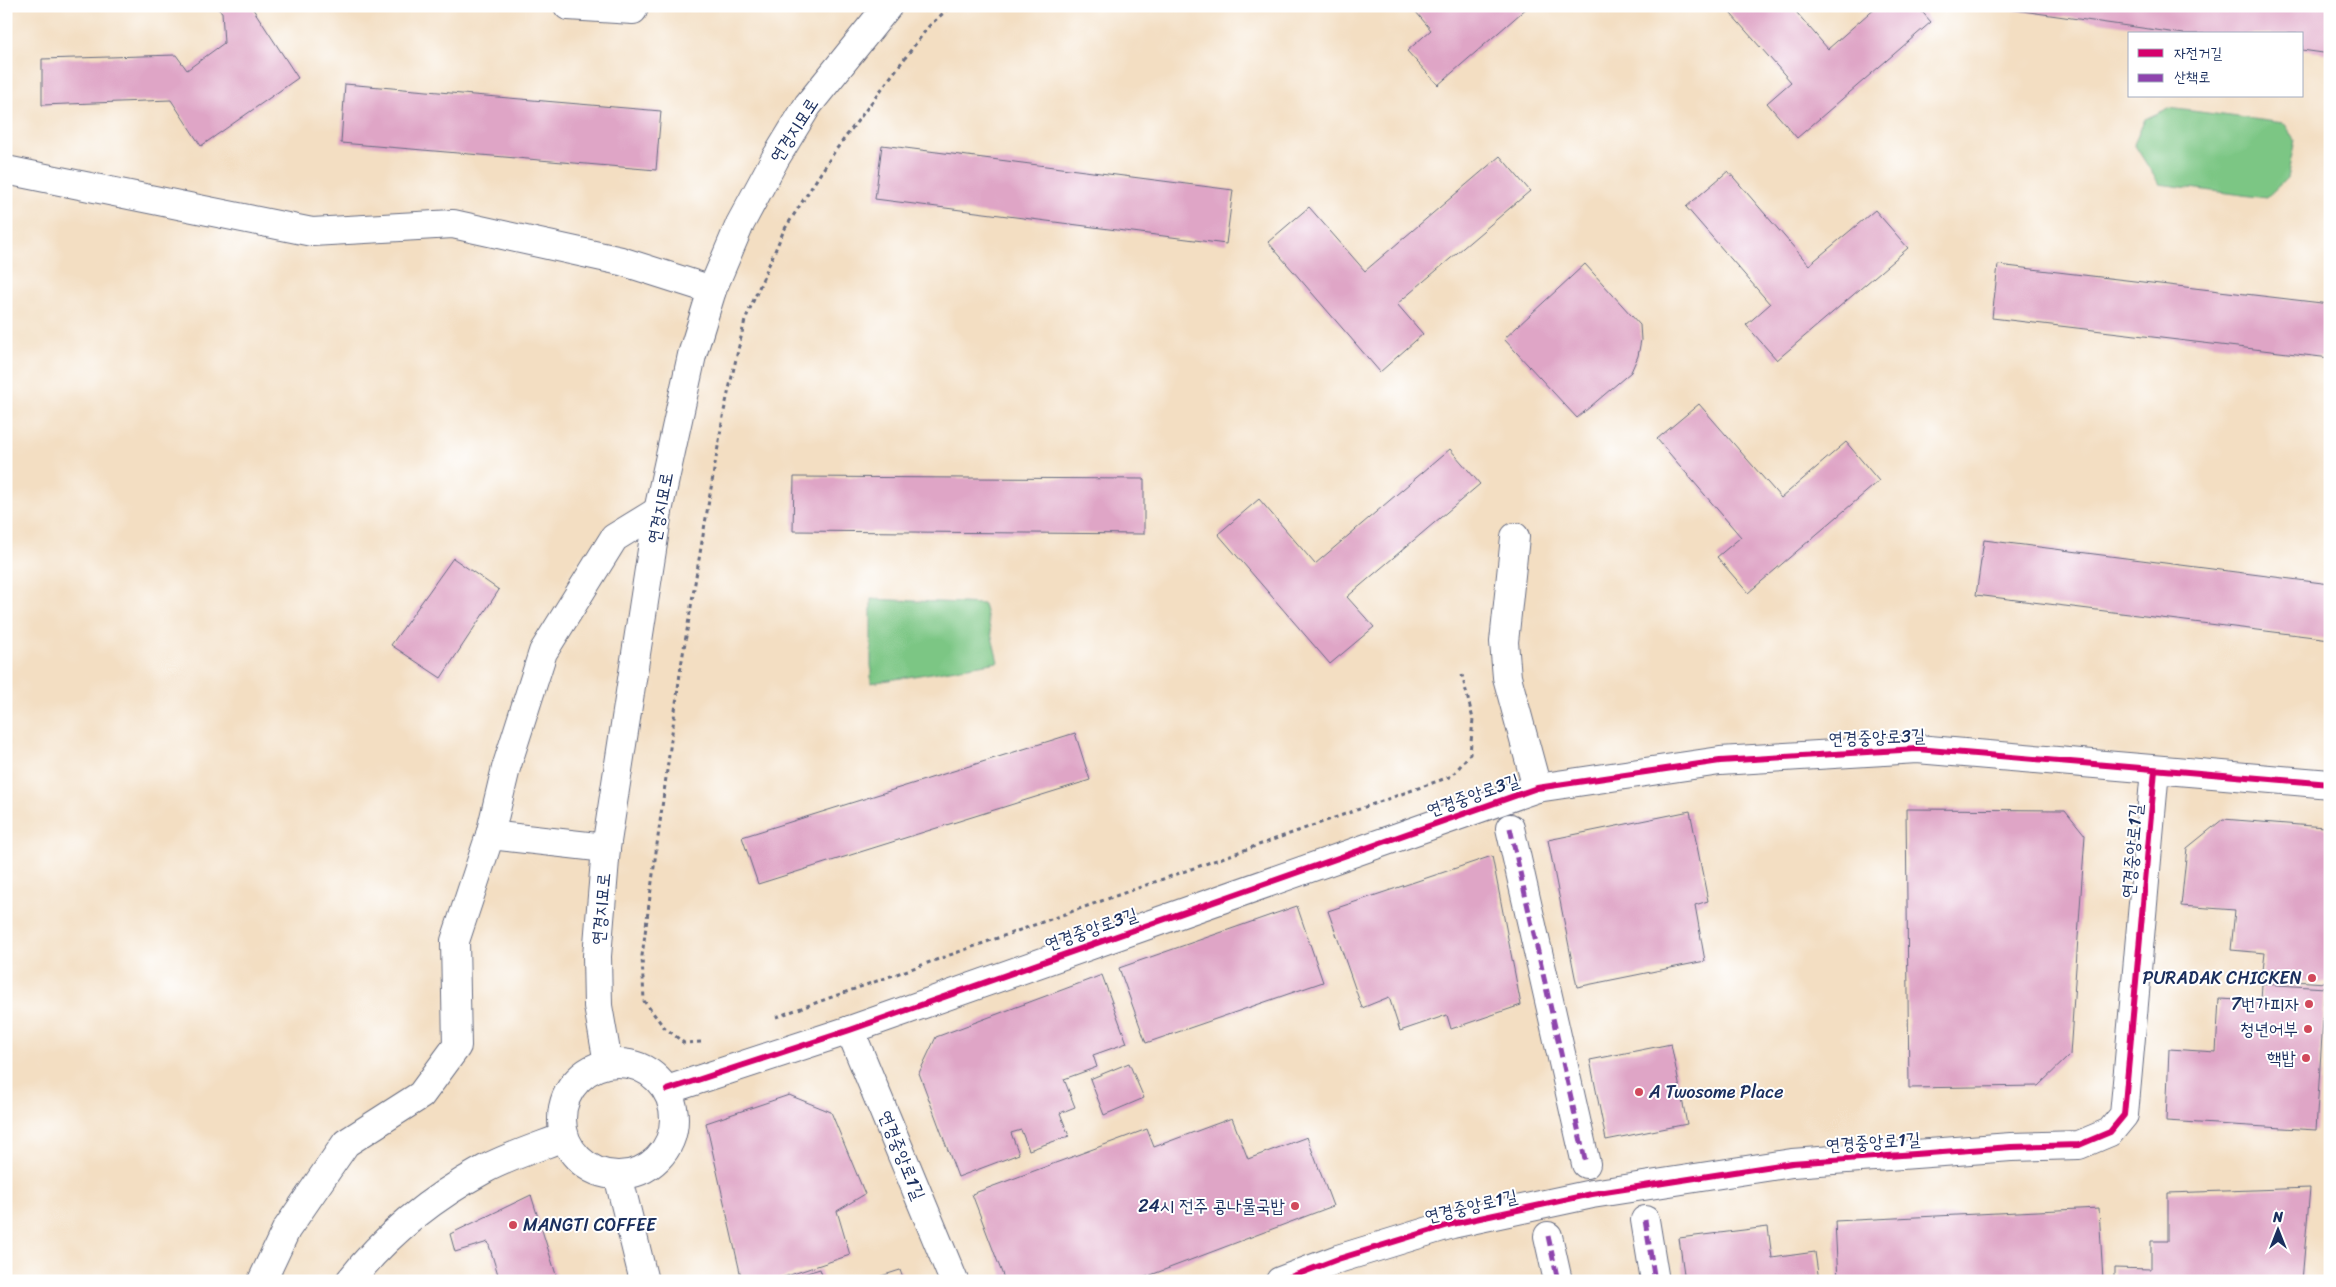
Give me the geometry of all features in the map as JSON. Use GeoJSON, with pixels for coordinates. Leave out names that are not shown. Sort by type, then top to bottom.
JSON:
{"type":"FeatureCollection","features":[{"type":"Feature","properties":{"kind":"street"},"geometry":{"type":"LineString","coordinates":[[568,6],[633,10]]}},
{"type":"Feature","properties":{"kind":"street","name":"연경지묘로"},"geometry":{"type":"LineString","coordinates":[[608,1063],[598,1006],[598,965],[606,848],[658,511],[692,355],[712,290],[740,224],[789,136],[808,105],[888,6]]}},
{"type":"Feature","properties":{"kind":"street"},"geometry":{"type":"LineString","coordinates":[[6,170],[312,232],[453,224],[621,261],[712,290]]}},
{"type":"Feature","properties":{"kind":"street"},"geometry":{"type":"LineString","coordinates":[[262,1281],[286,1230],[346,1143],[421,1095],[458,1046],[455,941],[490,835],[506,768],[543,652],[614,538],[658,511]]}},
{"type":"Feature","properties":{"kind":"street"},"geometry":{"type":"LineString","coordinates":[[1515,537],[1504,642],[1508,677],[1537,788]]}},
{"type":"Feature","properties":{"kind":"street","name":"연경중앙로3길"},"geometry":{"type":"LineString","coordinates":[[667,1090],[850,1030],[1537,788],[1720,761],[1917,748],[2330,784]]}},
{"type":"Feature","properties":{"kind":"street","name":"연경중앙로1길"},"geometry":{"type":"LineString","coordinates":[[1280,1281],[1347,1256],[1452,1224],[1592,1194],[1792,1163],[2011,1147],[2079,1145],[2110,1132],[2124,1115],[2155,770]]}},
{"type":"Feature","properties":{"kind":"street"},"geometry":{"type":"LineString","coordinates":[[1510,828],[1586,1164]]}},
{"type":"Feature","properties":{"kind":"street"},"geometry":{"type":"LineString","coordinates":[[490,835],[606,848]]}},
{"type":"Feature","properties":{"kind":"street","name":"연경중앙로1길"},"geometry":{"type":"LineString","coordinates":[[850,1030],[954,1281]]}},
{"type":"Feature","properties":{"kind":"street"},"geometry":{"type":"LineString","coordinates":[[608,1063],[625,1063],[642,1067],[656,1077],[667,1090],[673,1106],[674,1123],[666,1146],[650,1165],[634,1172],[618,1175],[600,1172],[585,1164],[572,1152],[564,1137],[561,1118],[565,1099],[574,1082],[590,1070],[608,1063]]}},
{"type":"Feature","properties":{"kind":"street"},"geometry":{"type":"LineString","coordinates":[[350,1281],[362,1266],[415,1213],[486,1168],[564,1137]]}},
{"type":"Feature","properties":{"kind":"street"},"geometry":{"type":"LineString","coordinates":[[618,1175],[644,1281]]}},
{"type":"Feature","properties":{"kind":"street"},"geometry":{"type":"LineString","coordinates":[[1645,1220],[1655,1281]]}},
{"type":"Feature","properties":{"kind":"street"},"geometry":{"type":"LineString","coordinates":[[1548,1236],[1558,1281]]}},
{"type":"Feature","properties":{"kind":"path"},"geometry":{"type":"LineString","coordinates":[[707,1042],[684,1043],[663,1026],[644,1001],[642,956],[681,666],[724,411],[745,320],[784,230],[841,143],[929,26],[951,6]]}},
{"type":"Feature","properties":{"kind":"path"},"geometry":{"type":"LineString","coordinates":[[772,1018],[1452,776],[1470,754],[1473,719],[1462,675]]}},
{"type":"Feature","properties":{"kind":"green space"},"geometry":{"type":"Polygon","coordinates":[[[2169,108],[2284,123],[2295,140],[2287,178],[2266,198],[2159,184],[2134,144],[2145,119],[2169,108]]]}},
{"type":"Feature","properties":{"kind":"green space"},"geometry":{"type":"Polygon","coordinates":[[[871,599],[984,604],[998,662],[871,683],[871,599]]]}},
{"type":"Feature","properties":{"kind":"building"},"geometry":{"type":"Polygon","coordinates":[[[214,6],[254,6],[253,9],[298,78],[201,146],[171,100],[42,105],[42,59],[176,55],[187,70],[224,43],[222,12],[214,6]]]}},
{"type":"Feature","properties":{"kind":"building"},"geometry":{"type":"Polygon","coordinates":[[[1411,6],[1529,6],[1438,85],[1407,51],[1431,30],[1411,6]]]}},
{"type":"Feature","properties":{"kind":"building"},"geometry":{"type":"Polygon","coordinates":[[[1724,6],[1791,6],[1828,49],[1877,6],[1917,6],[1931,22],[1797,138],[1767,103],[1791,82],[1724,6]]]}},
{"type":"Feature","properties":{"kind":"building"},"geometry":{"type":"Polygon","coordinates":[[[2001,6],[2330,6],[2330,54],[2304,50],[2304,32],[2170,32],[2001,8],[2001,6]]]}},
{"type":"Feature","properties":{"kind":"building"},"geometry":{"type":"Polygon","coordinates":[[[345,84],[661,111],[656,170],[341,143],[345,84]]]}},
{"type":"Feature","properties":{"kind":"building"},"geometry":{"type":"Polygon","coordinates":[[[882,145],[1233,190],[1226,244],[875,199],[882,145]]]}},
{"type":"Feature","properties":{"kind":"building"},"geometry":{"type":"Polygon","coordinates":[[[1500,156],[1530,191],[1397,304],[1423,334],[1380,372],[1268,242],[1309,207],[1365,271],[1500,156]]]}},
{"type":"Feature","properties":{"kind":"building"},"geometry":{"type":"Polygon","coordinates":[[[1728,171],[1809,265],[1875,210],[1908,248],[1777,360],[1746,325],[1770,304],[1686,207],[1728,171]]]}},
{"type":"Feature","properties":{"kind":"building"},"geometry":{"type":"Polygon","coordinates":[[[1585,264],[1640,325],[1641,340],[1638,356],[1631,372],[1577,418],[1504,339],[1585,264]]]}},
{"type":"Feature","properties":{"kind":"building"},"geometry":{"type":"Polygon","coordinates":[[[1998,265],[2330,304],[2330,358],[1992,318],[1998,265]]]}},
{"type":"Feature","properties":{"kind":"building"},"geometry":{"type":"Polygon","coordinates":[[[1699,404],[1781,498],[1846,442],[1879,481],[1748,593],[1717,557],[1741,537],[1657,439],[1699,404]]]}},
{"type":"Feature","properties":{"kind":"building"},"geometry":{"type":"Polygon","coordinates":[[[1450,449],[1480,484],[1347,597],[1374,627],[1330,664],[1218,534],[1259,499],[1315,564],[1450,449]]]}},
{"type":"Feature","properties":{"kind":"building"},"geometry":{"type":"Polygon","coordinates":[[[794,477],[1144,479],[1144,534],[793,531],[794,477]]]}},
{"type":"Feature","properties":{"kind":"building"},"geometry":{"type":"Polygon","coordinates":[[[1984,540],[2330,584],[2330,639],[1976,595],[1984,540]]]}},
{"type":"Feature","properties":{"kind":"building"},"geometry":{"type":"Polygon","coordinates":[[[453,558],[499,590],[441,678],[391,645],[453,558]]]}},
{"type":"Feature","properties":{"kind":"building"},"geometry":{"type":"Polygon","coordinates":[[[1075,733],[1090,780],[758,884],[742,837],[1075,733]]]}},
{"type":"Feature","properties":{"kind":"building"},"geometry":{"type":"Polygon","coordinates":[[[1906,809],[2065,810],[2085,835],[2070,1055],[2038,1086],[1909,1088],[1906,809]]]}},
{"type":"Feature","properties":{"kind":"building"},"geometry":{"type":"Polygon","coordinates":[[[1690,811],[1708,901],[1695,905],[1705,961],[1577,987],[1548,840],[1690,811]]]}},
{"type":"Feature","properties":{"kind":"building"},"geometry":{"type":"Polygon","coordinates":[[[2223,819],[2325,827],[2330,834],[2330,945],[2326,983],[2262,979],[2265,953],[2231,950],[2235,910],[2181,906],[2187,848],[2223,819]]]}},
{"type":"Feature","properties":{"kind":"building"},"geometry":{"type":"Polygon","coordinates":[[[1492,856],[1521,1005],[1451,1029],[1447,1015],[1400,1031],[1389,997],[1362,1008],[1328,911],[1492,856]]]}},
{"type":"Feature","properties":{"kind":"building"},"geometry":{"type":"Polygon","coordinates":[[[1297,906],[1323,982],[1146,1043],[1119,968],[1297,906]]]}},
{"type":"Feature","properties":{"kind":"building"},"geometry":{"type":"Polygon","coordinates":[[[1102,975],[1127,1043],[1093,1055],[1097,1067],[1064,1079],[1075,1107],[1060,1113],[1069,1136],[1029,1150],[1021,1130],[1011,1133],[1019,1154],[958,1177],[919,1073],[936,1037],[1102,975]]]}},
{"type":"Feature","properties":{"kind":"building"},"geometry":{"type":"Polygon","coordinates":[[[2262,984],[2325,988],[2316,1130],[2166,1121],[2169,1049],[2216,1052],[2219,999],[2261,1001],[2262,984]]]}},
{"type":"Feature","properties":{"kind":"building","name":"A Twosome Place"},"geometry":{"type":"Polygon","coordinates":[[[1671,1044],[1687,1124],[1606,1140],[1590,1060],[1671,1044]]]}},
{"type":"Feature","properties":{"kind":"building"},"geometry":{"type":"Polygon","coordinates":[[[1129,1063],[1144,1098],[1104,1115],[1090,1079],[1129,1063]]]}},
{"type":"Feature","properties":{"kind":"building"},"geometry":{"type":"Polygon","coordinates":[[[789,1095],[831,1112],[865,1194],[837,1211],[850,1255],[772,1281],[742,1281],[706,1123],[789,1095]]]}},
{"type":"Feature","properties":{"kind":"building"},"geometry":{"type":"Polygon","coordinates":[[[1232,1118],[1248,1159],[1307,1137],[1333,1206],[1135,1281],[1005,1281],[972,1194],[1147,1129],[1154,1147],[1232,1118]]]}},
{"type":"Feature","properties":{"kind":"building"},"geometry":{"type":"Polygon","coordinates":[[[2310,1188],[2302,1281],[2114,1281],[2114,1268],[2151,1269],[2151,1241],[2168,1241],[2168,1193],[2310,1188]]]}},
{"type":"Feature","properties":{"kind":"building"},"geometry":{"type":"Polygon","coordinates":[[[531,1195],[558,1281],[500,1281],[488,1242],[455,1252],[450,1234],[531,1195]]]}},
{"type":"Feature","properties":{"kind":"building"},"geometry":{"type":"Polygon","coordinates":[[[2099,1208],[2103,1281],[1838,1281],[1835,1221],[2099,1208]]]}},
{"type":"Feature","properties":{"kind":"building"},"geometry":{"type":"Polygon","coordinates":[[[1768,1227],[1772,1258],[1815,1252],[1819,1281],[1685,1281],[1679,1238],[1768,1227]]]}},
{"type":"Feature","properties":{"kind":"building"},"geometry":{"type":"Polygon","coordinates":[[[820,1269],[824,1281],[784,1281],[784,1280],[820,1269]]]}},
{"type":"Feature","properties":{"kind":"building"},"geometry":{"type":"Polygon","coordinates":[[[900,1270],[904,1281],[869,1281],[869,1280],[900,1270]]]}},
{"type":"Feature","properties":{"kind":"marked path"},"geometry":{"type":"LineString","coordinates":[[1510,828],[1586,1164]]}},
{"type":"Feature","properties":{"kind":"marked path"},"geometry":{"type":"LineString","coordinates":[[1645,1220],[1655,1281]]}},
{"type":"Feature","properties":{"kind":"marked path"},"geometry":{"type":"LineString","coordinates":[[1548,1236],[1558,1281]]}},
{"type":"Feature","properties":{"kind":"cycle path"},"geometry":{"type":"LineString","coordinates":[[667,1090],[850,1030],[1537,788],[1720,761],[1917,749],[2330,784]]}},
{"type":"Feature","properties":{"kind":"cycle path"},"geometry":{"type":"LineString","coordinates":[[1280,1281],[1338,1259],[1452,1224],[1592,1194],[1792,1163],[2011,1147],[2079,1145],[2110,1132],[2124,1115],[2155,770]]}},
{"type":"Feature","properties":{"kind":"place","name":"PURADAK CHICKEN"},"geometry":{"type":"Point","coordinates":[2312,978]}},
{"type":"Feature","properties":{"kind":"place","name":"7번가피자"},"geometry":{"type":"Point","coordinates":[2309,1004]}},
{"type":"Feature","properties":{"kind":"place","name":"청년어부"},"geometry":{"type":"Point","coordinates":[2308,1029]}},
{"type":"Feature","properties":{"kind":"place","name":"핵밥"},"geometry":{"type":"Point","coordinates":[2306,1058]}},
{"type":"Feature","properties":{"kind":"place","name":"A Twosome Place"},"geometry":{"type":"Point","coordinates":[1639,1092]}},
{"type":"Feature","properties":{"kind":"place","name":"24시 전주 콩나물국밥"},"geometry":{"type":"Point","coordinates":[1295,1206]}},
{"type":"Feature","properties":{"kind":"place","name":"MANGTI COFFEE"},"geometry":{"type":"Point","coordinates":[513,1225]}}]}
